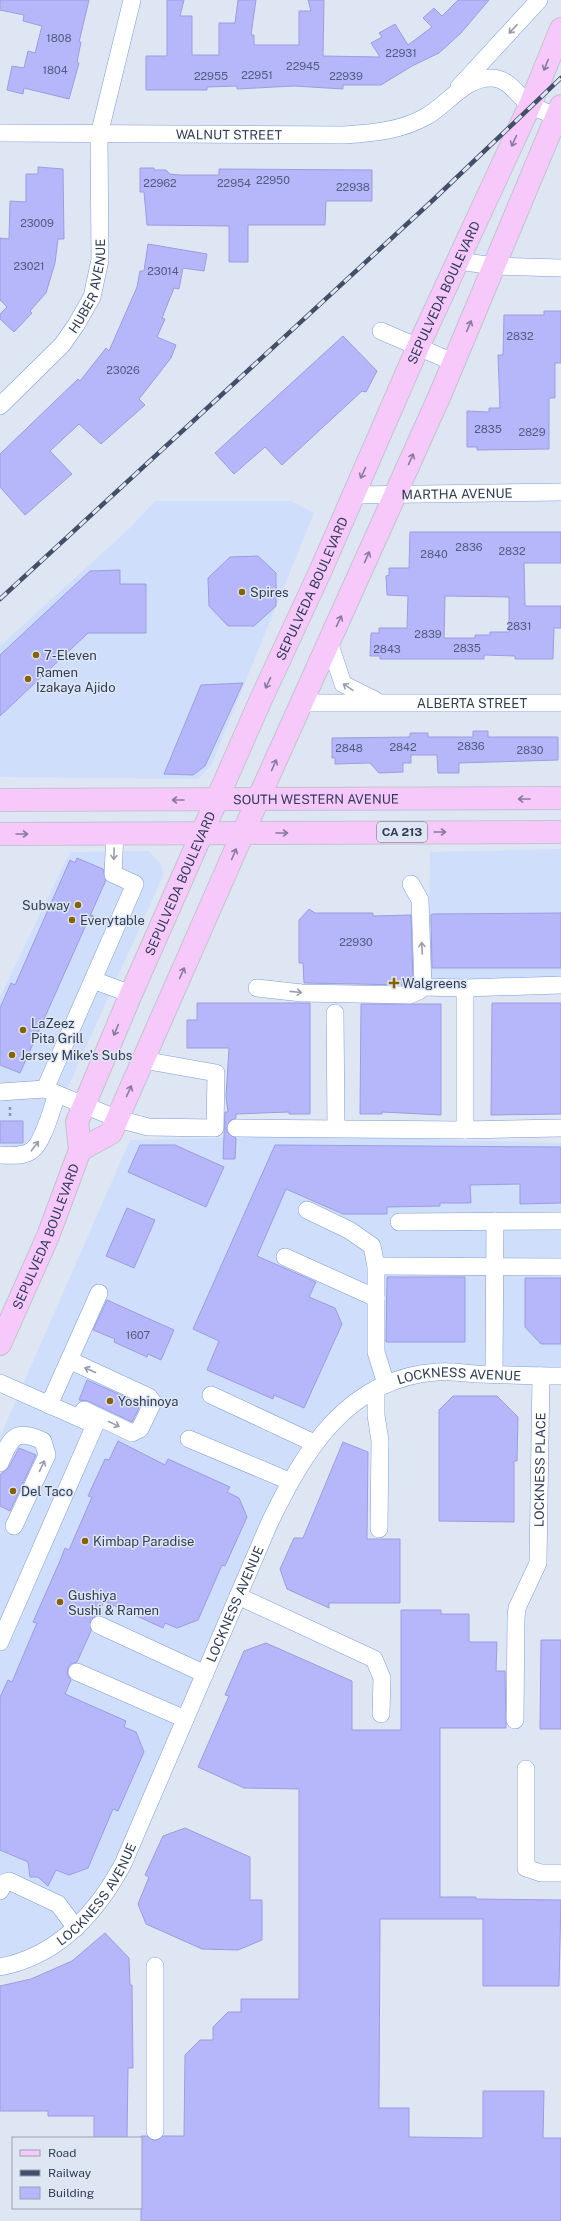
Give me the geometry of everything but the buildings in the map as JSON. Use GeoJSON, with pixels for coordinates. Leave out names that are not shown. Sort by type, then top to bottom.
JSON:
{"type":"FeatureCollection","features":[{"type":"Feature","properties":{"kind":"main road","name":"SEPULVEDA BOULEVARD"},"geometry":{"type":"LineString","coordinates":[[0,1344],[48,1236],[80,1150],[77,1122],[131,994],[201,833],[354,495],[418,347],[530,105],[561,29]]}},
{"type":"Feature","properties":{"kind":"main road","name":"SEPULVEDA BOULEVARD"},"geometry":{"type":"LineString","coordinates":[[80,1150],[111,1134],[118,1119],[243,833],[454,362],[559,111]]}},
{"type":"Feature","properties":{"kind":"main road","name":"SOUTH WESTERN AVENUE"},"geometry":{"type":"LineString","coordinates":[[0,800],[258,801],[561,798]]}},
{"type":"Feature","properties":{"kind":"main road","name":"CA 213"},"geometry":{"type":"LineString","coordinates":[[0,834],[561,832]]}},
{"type":"Feature","properties":{"kind":"street","name":"HUBER AVENUE"},"geometry":{"type":"LineString","coordinates":[[2,400],[62,345],[76,325],[92,297],[100,260],[99,135],[132,0]]}},
{"type":"Feature","properties":{"kind":"street","name":"WALNUT STREET"},"geometry":{"type":"LineString","coordinates":[[0,133],[99,135],[344,135],[379,132],[404,126],[428,116],[448,98],[539,0]]}},
{"type":"Feature","properties":{"kind":"street","name":"WALNUT STREET"},"geometry":{"type":"LineString","coordinates":[[448,98],[478,81],[492,78],[507,82],[530,105],[559,111]]}},
{"type":"Feature","properties":{"kind":"street"},"geometry":{"type":"LineString","coordinates":[[459,261],[494,266],[561,268]]}},
{"type":"Feature","properties":{"kind":"street"},"geometry":{"type":"LineString","coordinates":[[381,331],[454,362]]}},
{"type":"Feature","properties":{"kind":"street","name":"MARTHA AVENUE"},"geometry":{"type":"LineString","coordinates":[[354,495],[561,492]]}},
{"type":"Feature","properties":{"kind":"street","name":"ALBERTA STREET"},"geometry":{"type":"LineString","coordinates":[[329,642],[343,684],[358,693],[383,703]]}},
{"type":"Feature","properties":{"kind":"street","name":"ALBERTA STREET"},"geometry":{"type":"LineString","coordinates":[[301,703],[561,703]]}},
{"type":"Feature","properties":{"kind":"street"},"geometry":{"type":"LineString","coordinates":[[0,1155],[20,1155],[31,1152],[37,1145],[51,1092],[93,980],[135,884],[114,874],[115,834]]}},
{"type":"Feature","properties":{"kind":"street"},"geometry":{"type":"LineString","coordinates":[[411,884],[420,900],[424,987]]}},
{"type":"Feature","properties":{"kind":"street"},"geometry":{"type":"LineString","coordinates":[[93,980],[131,994]]}},
{"type":"Feature","properties":{"kind":"street"},"geometry":{"type":"LineString","coordinates":[[257,988],[302,993],[409,995],[419,992],[424,987],[465,988],[561,986]]}},
{"type":"Feature","properties":{"kind":"street"},"geometry":{"type":"LineString","coordinates":[[465,988],[465,1130]]}},
{"type":"Feature","properties":{"kind":"street"},"geometry":{"type":"LineString","coordinates":[[335,1013],[336,1128]]}},
{"type":"Feature","properties":{"kind":"street"},"geometry":{"type":"LineString","coordinates":[[143,1060],[216,1073],[225,1128]]}},
{"type":"Feature","properties":{"kind":"street"},"geometry":{"type":"LineString","coordinates":[[0,1092],[51,1092],[118,1119],[148,1127],[465,1130],[561,1128]]}},
{"type":"Feature","properties":{"kind":"street"},"geometry":{"type":"LineString","coordinates":[[307,1210],[349,1230],[372,1246],[376,1266],[376,1352],[381,1386],[376,1415],[380,1441],[380,1529]]}},
{"type":"Feature","properties":{"kind":"street"},"geometry":{"type":"LineString","coordinates":[[399,1222],[561,1220]]}},
{"type":"Feature","properties":{"kind":"street"},"geometry":{"type":"LineString","coordinates":[[494,1374],[495,1221]]}},
{"type":"Feature","properties":{"kind":"street"},"geometry":{"type":"LineString","coordinates":[[285,1256],[376,1298]]}},
{"type":"Feature","properties":{"kind":"street"},"geometry":{"type":"LineString","coordinates":[[376,1266],[561,1267]]}},
{"type":"Feature","properties":{"kind":"street"},"geometry":{"type":"LineString","coordinates":[[51,1400],[99,1294]]}},
{"type":"Feature","properties":{"kind":"street"},"geometry":{"type":"LineString","coordinates":[[0,1383],[51,1400],[132,1433],[140,1429],[153,1402],[149,1397],[69,1360]]}},
{"type":"Feature","properties":{"kind":"street","name":"LOCKNESS AVENUE"},"geometry":{"type":"LineString","coordinates":[[0,1967],[31,1958],[58,1944],[95,1910],[110,1888],[123,1864],[238,1596],[290,1481],[314,1443],[326,1428],[349,1406],[381,1386],[403,1378],[437,1372],[561,1376]]}},
{"type":"Feature","properties":{"kind":"street","name":"LOCKNESS PLACE"},"geometry":{"type":"LineString","coordinates":[[515,1720],[517,1608],[538,1563],[541,1376]]}},
{"type":"Feature","properties":{"kind":"street"},"geometry":{"type":"LineString","coordinates":[[210,1395],[314,1443]]}},
{"type":"Feature","properties":{"kind":"street"},"geometry":{"type":"LineString","coordinates":[[1,1636],[95,1425],[51,1400]]}},
{"type":"Feature","properties":{"kind":"street"},"geometry":{"type":"LineString","coordinates":[[0,1463],[9,1442],[16,1436],[29,1434],[43,1441],[47,1455],[14,1526]]}},
{"type":"Feature","properties":{"kind":"street"},"geometry":{"type":"LineString","coordinates":[[189,1439],[290,1481]]}},
{"type":"Feature","properties":{"kind":"street"},"geometry":{"type":"LineString","coordinates":[[238,1596],[374,1659],[382,1678],[381,1714]]}},
{"type":"Feature","properties":{"kind":"street"},"geometry":{"type":"LineString","coordinates":[[99,1625],[205,1674]]}},
{"type":"Feature","properties":{"kind":"street"},"geometry":{"type":"LineString","coordinates":[[77,1672],[186,1719]]}},
{"type":"Feature","properties":{"kind":"street"},"geometry":{"type":"LineString","coordinates":[[526,1769],[526,1868],[542,1874],[561,1873]]}},
{"type":"Feature","properties":{"kind":"street"},"geometry":{"type":"LineString","coordinates":[[0,1891],[4,1884],[9,1881],[58,1904],[76,1928]]}},
{"type":"Feature","properties":{"kind":"street"},"geometry":{"type":"LineString","coordinates":[[155,1966],[155,2131]]}},
{"type":"Feature","properties":{"kind":"shaded area"},"geometry":{"type":"Polygon","coordinates":[[[155,501],[291,501],[314,513],[211,766],[198,779],[0,777],[0,646],[131,527],[155,501]]]}},
{"type":"Feature","properties":{"kind":"shaded area"},"geometry":{"type":"Polygon","coordinates":[[[561,849],[561,985],[428,983],[430,852],[561,849]]]}},
{"type":"Feature","properties":{"kind":"shaded area"},"geometry":{"type":"Polygon","coordinates":[[[149,851],[162,866],[163,876],[35,1160],[0,1160],[0,997],[70,852],[149,851]]]}},
{"type":"Feature","properties":{"kind":"shaded area"},"geometry":{"type":"Polygon","coordinates":[[[308,1136],[561,1143],[561,1374],[403,1375],[308,1448],[121,1862],[75,1927],[0,1965],[0,1437],[130,1140],[308,1136]]]}},
{"type":"Feature","properties":{"kind":"railway"},"geometry":{"type":"LineString","coordinates":[[0,599],[432,201],[561,78]]}},
{"type":"Feature","properties":{"kind":"place","name":"Spires"},"geometry":{"type":"Point","coordinates":[242,592]}},
{"type":"Feature","properties":{"kind":"place","name":"7-Eleven"},"geometry":{"type":"Point","coordinates":[36,655]}},
{"type":"Feature","properties":{"kind":"place","name":"Ramen Izakaya Ajido"},"geometry":{"type":"Point","coordinates":[28,679]}},
{"type":"Feature","properties":{"kind":"place","name":"Subway"},"geometry":{"type":"Point","coordinates":[78,905]}},
{"type":"Feature","properties":{"kind":"place","name":"Everytable"},"geometry":{"type":"Point","coordinates":[72,920]}},
{"type":"Feature","properties":{"kind":"place","name":"Walgreens"},"geometry":{"type":"Point","coordinates":[394,983]}},
{"type":"Feature","properties":{"kind":"place","name":"LaZeez Pita Grill"},"geometry":{"type":"Point","coordinates":[23,1030]}},
{"type":"Feature","properties":{"kind":"place","name":"Jersey Mike's Subs"},"geometry":{"type":"Point","coordinates":[12,1055]}},
{"type":"Feature","properties":{"kind":"place","name":"Yoshinoya"},"geometry":{"type":"Point","coordinates":[110,1401]}},
{"type":"Feature","properties":{"kind":"place","name":"Del Taco"},"geometry":{"type":"Point","coordinates":[13,1491]}},
{"type":"Feature","properties":{"kind":"place","name":"Kimbap Paradise"},"geometry":{"type":"Point","coordinates":[85,1541]}},
{"type":"Feature","properties":{"kind":"place","name":"Gushiya Sushi & Ramen"},"geometry":{"type":"Point","coordinates":[60,1602]}}]}
